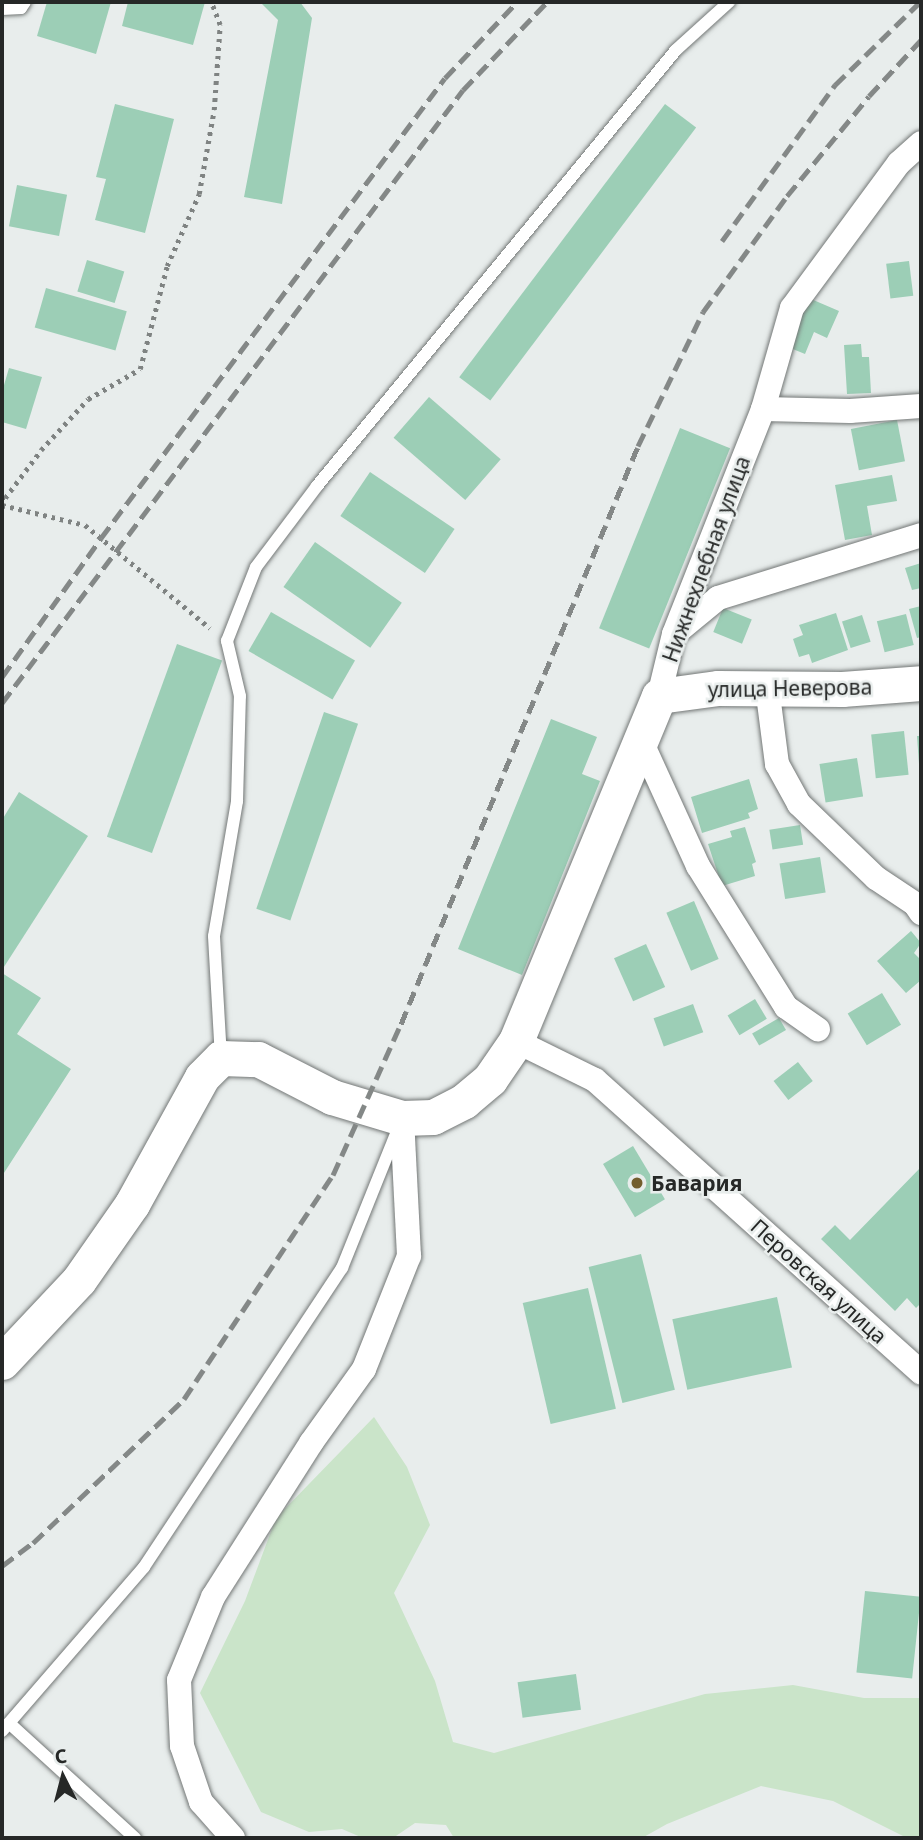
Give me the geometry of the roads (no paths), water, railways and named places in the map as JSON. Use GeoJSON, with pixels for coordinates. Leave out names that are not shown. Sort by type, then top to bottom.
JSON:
{"type":"FeatureCollection","features":[{"type":"Feature","properties":{"kind":"street","name":"Нижнехлебная улица"},"geometry":{"type":"LineString","coordinates":[[402,1118],[433,1117],[464,1101],[490,1079],[516,1041],[659,696],[674,634],[763,409],[792,308],[900,163],[921,143]]}},
{"type":"Feature","properties":{"kind":"street"},"geometry":{"type":"LineString","coordinates":[[763,409],[850,411],[921,406]]}},
{"type":"Feature","properties":{"kind":"street"},"geometry":{"type":"LineString","coordinates":[[674,634],[718,598],[921,534]]}},
{"type":"Feature","properties":{"kind":"street","name":"улица Неверова"},"geometry":{"type":"LineString","coordinates":[[659,696],[718,688],[842,689],[921,683]]}},
{"type":"Feature","properties":{"kind":"street"},"geometry":{"type":"LineString","coordinates":[[767,687],[777,764],[799,804],[876,878],[915,904],[921,913]]}},
{"type":"Feature","properties":{"kind":"street"},"geometry":{"type":"LineString","coordinates":[[641,741],[698,866],[786,1007],[818,1030]]}},
{"type":"Feature","properties":{"kind":"street","name":"Перовская улица"},"geometry":{"type":"LineString","coordinates":[[516,1041],[595,1080],[921,1373]]}},
{"type":"Feature","properties":{"kind":"street"},"geometry":{"type":"LineString","coordinates":[[2,1362],[79,1280],[132,1204],[202,1077],[221,1058],[258,1059],[332,1097],[402,1118],[409,1256],[364,1369],[311,1443],[213,1597],[178,1679],[183,1746],[201,1802],[233,1838]]}},
{"type":"Feature","properties":{"kind":"lane"},"geometry":{"type":"LineString","coordinates":[[2,9],[20,8],[25,2]]}},
{"type":"Feature","properties":{"kind":"lane"},"geometry":{"type":"LineString","coordinates":[[221,1058],[214,936],[237,801],[240,709],[240,696],[227,641],[256,567],[317,486],[676,50],[729,2]]}},
{"type":"Feature","properties":{"kind":"lane"},"geometry":{"type":"LineString","coordinates":[[135,1838],[5,1727],[144,1567],[342,1268],[402,1118]]}},
{"type":"Feature","properties":{"kind":"railway"},"geometry":{"type":"LineString","coordinates":[[2,677],[101,538],[445,78],[517,2]]}},
{"type":"Feature","properties":{"kind":"railway"},"geometry":{"type":"LineString","coordinates":[[2,703],[463,90],[547,2]]}},
{"type":"Feature","properties":{"kind":"railway"},"geometry":{"type":"LineString","coordinates":[[722,241],[835,85],[920,2]]}},
{"type":"Feature","properties":{"kind":"railway"},"geometry":{"type":"LineString","coordinates":[[2,1566],[33,1543],[184,1399],[333,1175],[401,1024],[638,446],[703,312],[787,196],[869,96],[921,40]]}},
{"type":"Feature","properties":{"kind":"place","name":"Бавария"},"geometry":{"type":"Point","coordinates":[637,1183]}}]}
